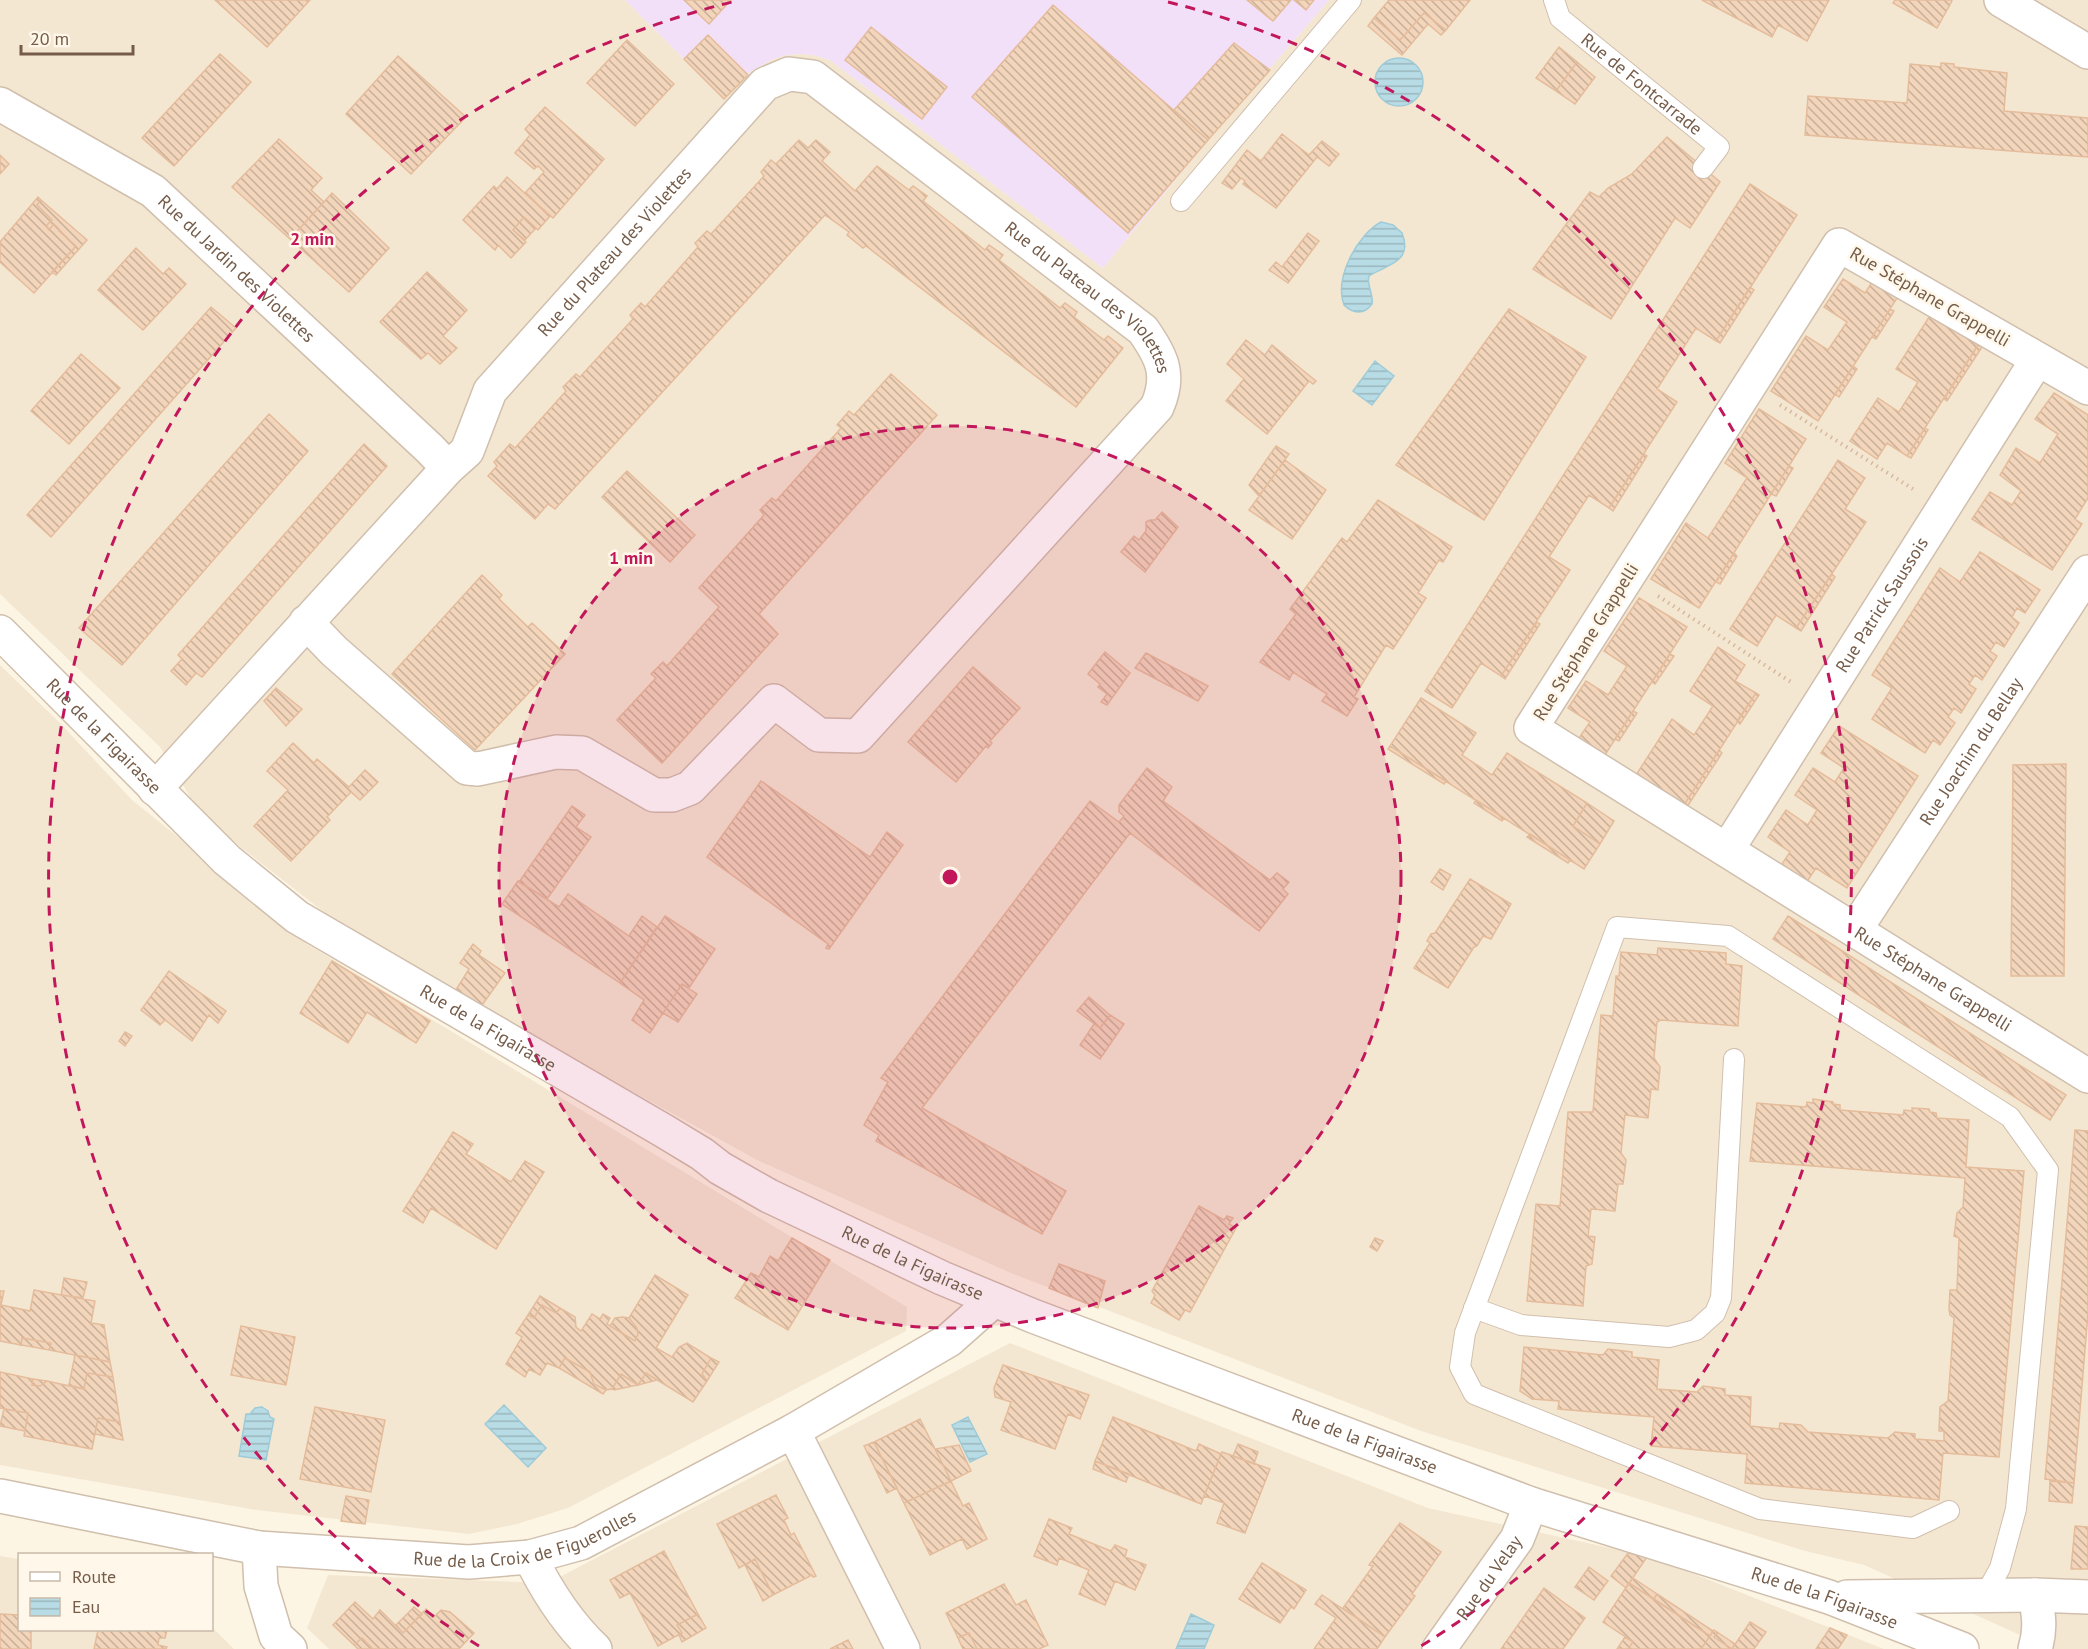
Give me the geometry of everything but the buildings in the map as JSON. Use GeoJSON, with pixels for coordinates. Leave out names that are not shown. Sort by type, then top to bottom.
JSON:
{"type":"FeatureCollection","features":[{"type":"Feature","properties":{"kind":"street"},"geometry":{"type":"LineString","coordinates":[[2001,0],[2088,52]]}},
{"type":"Feature","properties":{"kind":"street","name":"Rue du Plateau des Violettes"},"geometry":{"type":"LineString","coordinates":[[155,789],[306,622],[448,468],[467,451],[490,391],[765,84],[789,74],[813,77],[1143,330],[1157,350],[1162,365],[1164,390],[1157,407],[858,736],[819,735],[774,701],[690,788],[672,795],[654,795],[582,753],[556,752],[478,769],[467,768],[334,651],[306,622]]}},
{"type":"Feature","properties":{"kind":"street","name":"Rue du Jardin des Violettes"},"geometry":{"type":"LineString","coordinates":[[0,104],[153,191],[448,468]]}},
{"type":"Feature","properties":{"kind":"street","name":"Rue Stéphane Grappelli"},"geometry":{"type":"LineString","coordinates":[[2088,388],[1839,245],[1531,728],[2088,1076]]}},
{"type":"Feature","properties":{"kind":"street","name":"Rue Patrick Saussois"},"geometry":{"type":"LineString","coordinates":[[1727,850],[2037,360]]}},
{"type":"Feature","properties":{"kind":"street","name":"Rue Joachim du Bellay"},"geometry":{"type":"LineString","coordinates":[[1855,930],[2088,572]]}},
{"type":"Feature","properties":{"kind":"street","name":"Rue de la Figairasse"},"geometry":{"type":"LineString","coordinates":[[0,632],[227,860],[297,917],[664,1131],[720,1168],[769,1196],[942,1278],[1033,1317],[1531,1504],[1829,1597],[1962,1649]]}},
{"type":"Feature","properties":{"kind":"street","name":"Rue de la Croix de Figuerolles"},"geometry":{"type":"LineString","coordinates":[[0,1496],[259,1548],[469,1562],[530,1557],[581,1543],[793,1431],[949,1340],[994,1300]]}},
{"type":"Feature","properties":{"kind":"street"},"geometry":{"type":"LineString","coordinates":[[793,1431],[903,1649]]}},
{"type":"Feature","properties":{"kind":"street","name":"Rue du Velay"},"geometry":{"type":"LineString","coordinates":[[1439,1649],[1517,1539],[1531,1504]]}},
{"type":"Feature","properties":{"kind":"street"},"geometry":{"type":"LineString","coordinates":[[259,1548],[261,1586],[276,1636],[290,1649]]}},
{"type":"Feature","properties":{"kind":"street"},"geometry":{"type":"LineString","coordinates":[[530,1557],[556,1604],[579,1634],[595,1649]]}},
{"type":"Feature","properties":{"kind":"street"},"geometry":{"type":"LineString","coordinates":[[2035,1595],[2040,1634],[2035,1649]]}},
{"type":"Feature","properties":{"kind":"street"},"geometry":{"type":"LineString","coordinates":[[1829,1597],[2035,1595],[2088,1597]]}},
{"type":"Feature","properties":{"kind":"street"},"geometry":{"type":"LineString","coordinates":[[1973,1649],[1969,1628],[1972,1611],[1984,1596]]}},
{"type":"Feature","properties":{"kind":"lane"},"geometry":{"type":"LineString","coordinates":[[1181,201],[1351,0]]}},
{"type":"Feature","properties":{"kind":"lane","name":"Rue de Fontcarrade"},"geometry":{"type":"LineString","coordinates":[[1554,0],[1560,18],[1719,147],[1703,168]]}},
{"type":"Feature","properties":{"kind":"lane"},"geometry":{"type":"LineString","coordinates":[[1949,1511],[1912,1528],[1760,1509],[1474,1394],[1460,1367],[1465,1333],[1617,927],[1728,936],[2010,1117],[2048,1170],[2016,1509],[2000,1568],[1984,1596]]}},
{"type":"Feature","properties":{"kind":"lane"},"geometry":{"type":"LineString","coordinates":[[1474,1308],[1521,1325],[1669,1337],[1696,1330],[1715,1313],[1721,1298],[1734,1059]]}},
{"type":"Feature","properties":{"kind":"path"},"geometry":{"type":"LineString","coordinates":[[1749,386],[1944,508]]}},
{"type":"Feature","properties":{"kind":"path"},"geometry":{"type":"LineString","coordinates":[[1628,576],[1821,701]]}},
{"type":"Feature","properties":{"kind":"shaded area"},"geometry":{"type":"Polygon","coordinates":[[[0,0],[625,0],[724,99],[750,72],[771,60],[786,55],[801,54],[830,60],[1103,268],[1208,140],[1329,0],[2088,0],[2088,1649],[2051,1649],[1864,1565],[1805,1551],[1421,1431],[1011,1273],[759,1161],[480,1008],[352,934],[202,817],[160,747],[0,594],[0,0]]]}},
{"type":"Feature","properties":{"kind":"shaded area"},"geometry":{"type":"Polygon","coordinates":[[[625,0],[1329,0],[1208,140],[1103,268],[830,60],[801,54],[786,55],[771,60],[750,72],[724,99],[625,0]]]}},
{"type":"Feature","properties":{"kind":"shaded area"},"geometry":{"type":"Polygon","coordinates":[[[0,665],[59,722],[132,800],[307,944],[907,1307],[906,1331],[568,1508],[517,1524],[469,1534],[256,1510],[0,1465],[0,665]]]}},
{"type":"Feature","properties":{"kind":"shaded area"},"geometry":{"type":"Polygon","coordinates":[[[1010,1343],[1428,1508],[1651,1557],[1884,1649],[329,1649],[307,1628],[328,1575],[548,1583],[1010,1343]]]}},
{"type":"Feature","properties":{"kind":"shaded area"},"geometry":{"type":"Polygon","coordinates":[[[0,1556],[18,1559],[18,1631],[213,1631],[213,1628],[234,1649],[0,1649],[0,1556]]]}},
{"type":"Feature","properties":{"kind":"water"},"geometry":{"type":"Polygon","coordinates":[[[1394,58],[1404,58],[1419,68],[1423,82],[1422,91],[1413,102],[1404,106],[1394,106],[1379,96],[1375,87],[1375,77],[1385,62],[1394,58]]]}},
{"type":"Feature","properties":{"kind":"water"},"geometry":{"type":"Polygon","coordinates":[[[1381,222],[1393,225],[1402,233],[1405,243],[1404,251],[1396,262],[1369,276],[1372,304],[1362,312],[1355,312],[1344,305],[1342,282],[1345,270],[1356,247],[1372,228],[1381,222]]]}},
{"type":"Feature","properties":{"kind":"water"},"geometry":{"type":"Polygon","coordinates":[[[1375,361],[1394,376],[1372,405],[1353,391],[1375,361]]]}},
{"type":"Feature","properties":{"kind":"water"},"geometry":{"type":"Polygon","coordinates":[[[504,1405],[546,1448],[528,1467],[485,1424],[504,1405]]]}},
{"type":"Feature","properties":{"kind":"water"},"geometry":{"type":"Polygon","coordinates":[[[262,1407],[274,1419],[266,1460],[239,1456],[246,1414],[250,1414],[255,1408],[262,1407]]]}},
{"type":"Feature","properties":{"kind":"water"},"geometry":{"type":"Polygon","coordinates":[[[968,1417],[987,1454],[970,1462],[952,1425],[968,1417]]]}},
{"type":"Feature","properties":{"kind":"water"},"geometry":{"type":"Polygon","coordinates":[[[1191,1614],[1214,1625],[1204,1649],[1176,1649],[1191,1614]]]}}]}
